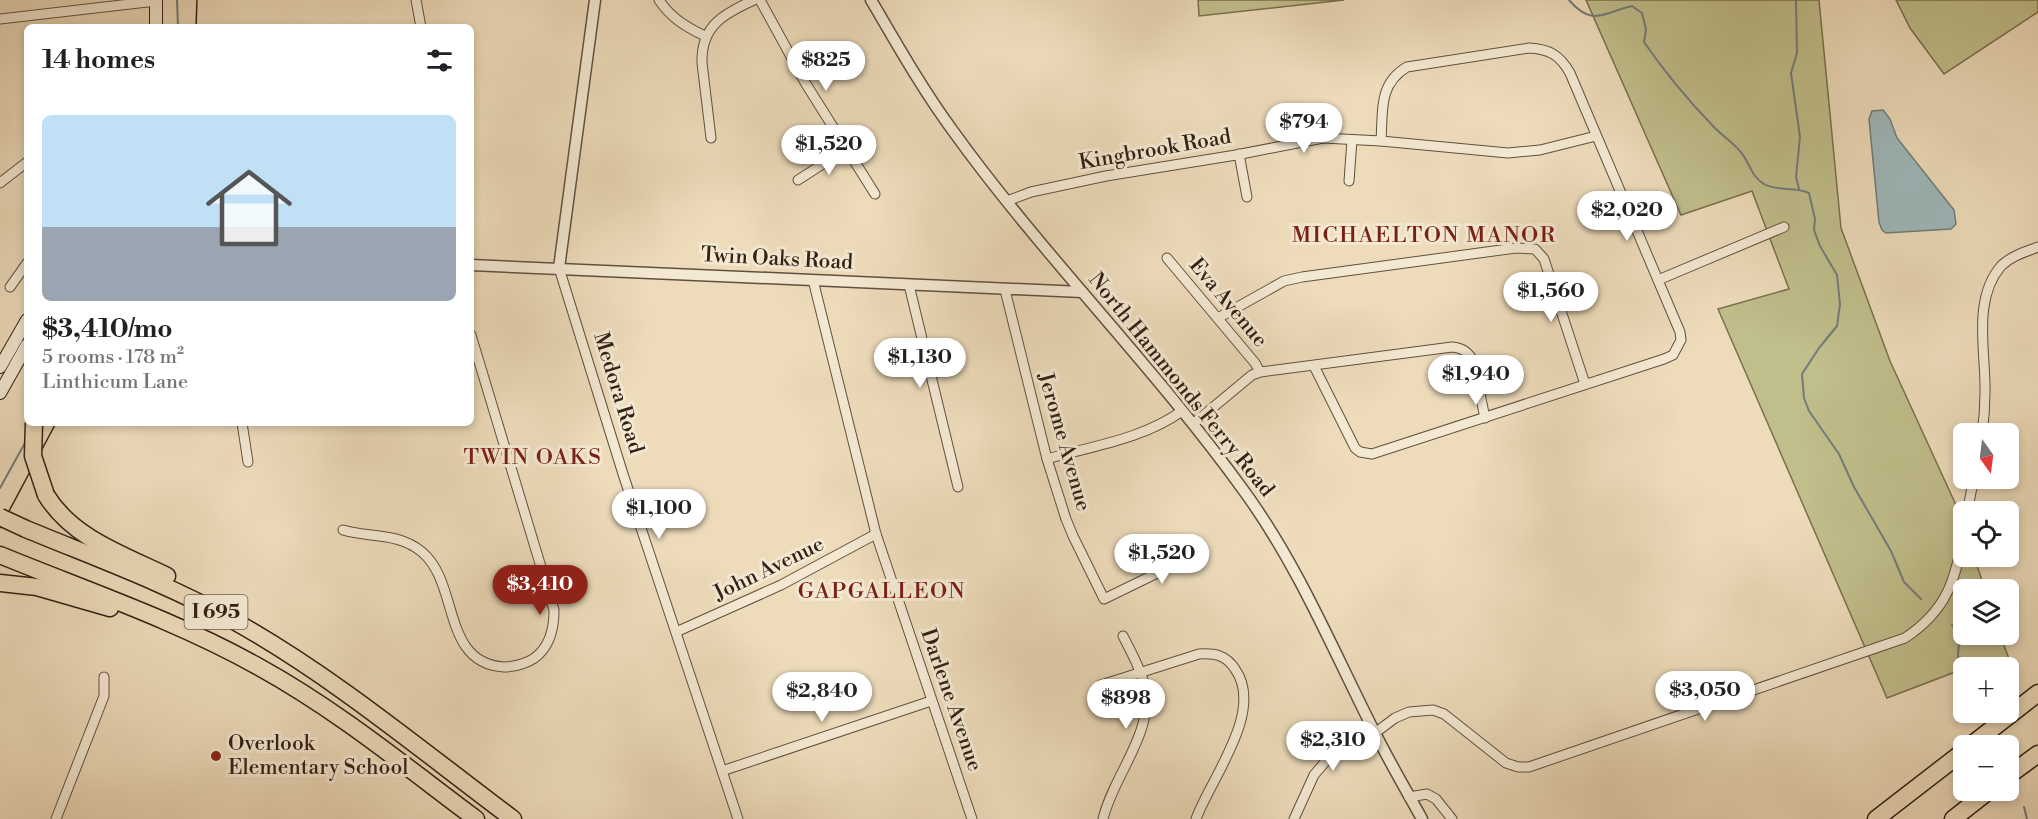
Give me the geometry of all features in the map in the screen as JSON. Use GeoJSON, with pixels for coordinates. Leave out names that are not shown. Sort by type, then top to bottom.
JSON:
{"type":"FeatureCollection","features":[{"type":"Feature","properties":{"kind":"highway"},"geometry":{"type":"LineString","coordinates":[[34,426],[33,456],[46,495],[60,515],[82,533],[237,613],[311,665],[345,693]]}},
{"type":"Feature","properties":{"kind":"highway","name":"I 695"},"geometry":{"type":"LineString","coordinates":[[0,518],[178,592],[234,621],[310,668],[513,819]]}},
{"type":"Feature","properties":{"kind":"highway","name":"I 695"},"geometry":{"type":"LineString","coordinates":[[5,557],[175,624],[259,667],[329,709],[476,819]]}},
{"type":"Feature","properties":{"kind":"highway"},"geometry":{"type":"LineString","coordinates":[[0,583],[17,583],[47,589],[175,624]]}},
{"type":"Feature","properties":{"kind":"highway"},"geometry":{"type":"LineString","coordinates":[[1984,735],[2038,693]]}},
{"type":"Feature","properties":{"kind":"highway"},"geometry":{"type":"LineString","coordinates":[[2019,768],[2038,754]]}},
{"type":"Feature","properties":{"kind":"highway"},"geometry":{"type":"LineString","coordinates":[[1876,819],[1953,760]]}},
{"type":"Feature","properties":{"kind":"highway"},"geometry":{"type":"LineString","coordinates":[[1953,819],[1976,801]]}},
{"type":"Feature","properties":{"kind":"main road"},"geometry":{"type":"LineString","coordinates":[[156,1],[156,24]]}},
{"type":"Feature","properties":{"kind":"main road"},"geometry":{"type":"LineString","coordinates":[[0,367],[24,325]]}},
{"type":"Feature","properties":{"kind":"main road"},"geometry":{"type":"LineString","coordinates":[[0,393],[24,350]]}},
{"type":"Feature","properties":{"kind":"street"},"geometry":{"type":"LineString","coordinates":[[416,0],[420,24]]}},
{"type":"Feature","properties":{"kind":"street","name":"Medora Road"},"geometry":{"type":"LineString","coordinates":[[595,0],[559,268],[623,474],[738,819]]}},
{"type":"Feature","properties":{"kind":"street"},"geometry":{"type":"LineString","coordinates":[[659,0],[675,19],[687,28],[705,36]]}},
{"type":"Feature","properties":{"kind":"street"},"geometry":{"type":"LineString","coordinates":[[711,138],[702,63],[705,36],[725,15],[754,0]]}},
{"type":"Feature","properties":{"kind":"street"},"geometry":{"type":"LineString","coordinates":[[760,0],[806,84],[875,194]]}},
{"type":"Feature","properties":{"kind":"street","name":"North Hammonds Ferry Road"},"geometry":{"type":"LineString","coordinates":[[871,0],[903,56],[951,129],[1007,201],[1193,423],[1246,494],[1272,533],[1422,819]]}},
{"type":"Feature","properties":{"kind":"street"},"geometry":{"type":"LineString","coordinates":[[0,19],[156,1]]}},
{"type":"Feature","properties":{"kind":"street"},"geometry":{"type":"LineString","coordinates":[[1314,366],[1355,448],[1372,454],[1664,359],[1673,355],[1679,347],[1680,332],[1658,280],[1563,61],[1554,53],[1529,48],[1407,68],[1398,72],[1385,91],[1381,141]]}},
{"type":"Feature","properties":{"kind":"street","name":"Kingbrook Road"},"geometry":{"type":"LineString","coordinates":[[1007,201],[1031,192],[1106,176],[1323,138],[1508,153],[1540,150],[1596,136]]}},
{"type":"Feature","properties":{"kind":"street"},"geometry":{"type":"LineString","coordinates":[[1349,181],[1352,140]]}},
{"type":"Feature","properties":{"kind":"street"},"geometry":{"type":"LineString","coordinates":[[798,180],[846,149]]}},
{"type":"Feature","properties":{"kind":"street"},"geometry":{"type":"LineString","coordinates":[[1239,154],[1247,197]]}},
{"type":"Feature","properties":{"kind":"street"},"geometry":{"type":"LineString","coordinates":[[0,183],[24,164]]}},
{"type":"Feature","properties":{"kind":"street"},"geometry":{"type":"LineString","coordinates":[[1658,280],[1784,227]]}},
{"type":"Feature","properties":{"kind":"street"},"geometry":{"type":"LineString","coordinates":[[1983,423],[1985,392],[1983,326],[1989,288],[2003,265],[2013,257],[2038,247]]}},
{"type":"Feature","properties":{"kind":"street"},"geometry":{"type":"LineString","coordinates":[[1218,318],[1284,281],[1302,277],[1516,248],[1535,249],[1544,259],[1585,384]]}},
{"type":"Feature","properties":{"kind":"street","name":"Eva Avenue"},"geometry":{"type":"LineString","coordinates":[[1167,258],[1256,363],[1260,372]]}},
{"type":"Feature","properties":{"kind":"street","name":"Twin Oaks Road"},"geometry":{"type":"LineString","coordinates":[[474,265],[1082,292]]}},
{"type":"Feature","properties":{"kind":"street"},"geometry":{"type":"LineString","coordinates":[[10,287],[24,268]]}},
{"type":"Feature","properties":{"kind":"street","name":"Darlene Avenue"},"geometry":{"type":"LineString","coordinates":[[813,280],[876,534],[972,819]]}},
{"type":"Feature","properties":{"kind":"street"},"geometry":{"type":"LineString","coordinates":[[909,285],[958,487]]}},
{"type":"Feature","properties":{"kind":"street","name":"Jerome Avenue"},"geometry":{"type":"LineString","coordinates":[[1005,290],[1047,459],[1073,536],[1104,599],[1186,558],[1196,545]]}},
{"type":"Feature","properties":{"kind":"street"},"geometry":{"type":"LineString","coordinates":[[343,530],[354,534],[399,539],[421,551],[436,568],[442,580],[461,640],[474,657],[485,663],[508,667],[532,659],[541,653],[554,626],[554,609],[474,345]]}},
{"type":"Feature","properties":{"kind":"street"},"geometry":{"type":"LineString","coordinates":[[1193,423],[1252,375],[1260,372],[1452,347],[1461,348],[1473,360],[1485,418]]}},
{"type":"Feature","properties":{"kind":"street"},"geometry":{"type":"LineString","coordinates":[[1047,459],[1135,435],[1169,421],[1182,411]]}},
{"type":"Feature","properties":{"kind":"street"},"geometry":{"type":"LineString","coordinates":[[242,426],[248,462]]}},
{"type":"Feature","properties":{"kind":"street","name":"John Avenue"},"geometry":{"type":"LineString","coordinates":[[676,632],[781,585],[876,534]]}},
{"type":"Feature","properties":{"kind":"street"},"geometry":{"type":"LineString","coordinates":[[1298,818],[1314,775],[1331,754],[1375,733],[1395,718],[1409,712],[1433,710],[1444,714],[1506,763],[1518,767],[1529,767],[1905,638],[1935,613],[1946,598],[1956,567]]}},
{"type":"Feature","properties":{"kind":"street"},"geometry":{"type":"LineString","coordinates":[[1103,819],[1109,797],[1143,723],[1146,697],[1140,672],[1123,636]]}},
{"type":"Feature","properties":{"kind":"street"},"geometry":{"type":"LineString","coordinates":[[1101,685],[1199,654],[1212,653],[1222,656],[1239,674],[1245,696],[1241,724],[1196,819]]}},
{"type":"Feature","properties":{"kind":"street"},"geometry":{"type":"LineString","coordinates":[[56,819],[104,696],[104,678]]}},
{"type":"Feature","properties":{"kind":"street"},"geometry":{"type":"LineString","coordinates":[[722,771],[931,701]]}},
{"type":"Feature","properties":{"kind":"street"},"geometry":{"type":"LineString","coordinates":[[1409,797],[1427,794],[1436,799],[1452,819]]}},
{"type":"Feature","properties":{"kind":"shaded area"},"geometry":{"type":"Polygon","coordinates":[[[1198,0],[1344,0],[1199,16],[1198,0]]]}},
{"type":"Feature","properties":{"kind":"shaded area"},"geometry":{"type":"Polygon","coordinates":[[[1586,0],[1819,0],[1841,228],[1890,361],[1954,501],[1953,567],[1977,567],[1982,579],[1953,579],[1953,645],[2004,645],[2008,657],[1953,657],[1953,673],[1887,698],[1718,309],[1789,289],[1752,191],[1681,215],[1586,0]]]}},
{"type":"Feature","properties":{"kind":"shaded area"},"geometry":{"type":"Polygon","coordinates":[[[1896,0],[2038,0],[2038,12],[1944,74],[1910,28],[1896,0]]]}},
{"type":"Feature","properties":{"kind":"water"},"geometry":{"type":"Polygon","coordinates":[[[1883,110],[1890,119],[1897,138],[1954,210],[1956,224],[1951,229],[1886,233],[1882,230],[1879,222],[1869,119],[1872,111],[1883,110]]]}},
{"type":"Feature","properties":{"kind":"waterway"},"geometry":{"type":"LineString","coordinates":[[177,0],[178,24]]}},
{"type":"Feature","properties":{"kind":"waterway"},"geometry":{"type":"LineString","coordinates":[[1569,0],[1577,9],[1592,16],[1632,6],[1642,13],[1646,29],[1644,42],[1694,105],[1742,154],[1756,177],[1769,186],[1809,193],[1815,219],[1814,230],[1820,246],[1837,275],[1840,304],[1837,326],[1802,374],[1804,398],[1809,411],[1839,454],[1854,487],[1891,551],[1904,582],[1921,599]]}},
{"type":"Feature","properties":{"kind":"waterway"},"geometry":{"type":"LineString","coordinates":[[1796,0],[1797,53],[1791,73],[1800,137],[1796,177],[1799,189]]}},
{"type":"Feature","properties":{"kind":"waterway"},"geometry":{"type":"LineString","coordinates":[[0,488],[26,441]]}},
{"type":"Feature","properties":{"kind":"waterway"},"geometry":{"type":"LineString","coordinates":[[1952,625],[1959,636],[1958,657]]}},
{"type":"Feature","properties":{"kind":"waterway"},"geometry":{"type":"LineString","coordinates":[[2024,807],[2027,819]]}},
{"type":"Feature","properties":{"kind":"tram line"},"geometry":{"type":"LineString","coordinates":[[196,24],[197,0]]}},
{"type":"Feature","properties":{"kind":"tram line"},"geometry":{"type":"LineString","coordinates":[[0,528],[54,426]]}},
{"type":"Feature","properties":{"kind":"place","name":"Overlook Elementary School"},"geometry":{"type":"Point","coordinates":[216,756]}},
{"type":"Feature","properties":{"kind":"district","name":"MICHAELTON MANOR"},"geometry":{"type":"Point","coordinates":[1424,235]}},
{"type":"Feature","properties":{"kind":"district","name":"TWIN OAKS"},"geometry":{"type":"Point","coordinates":[533,457]}},
{"type":"Feature","properties":{"kind":"district","name":"GAPGALLEON"},"geometry":{"type":"Point","coordinates":[882,591]}}]}
